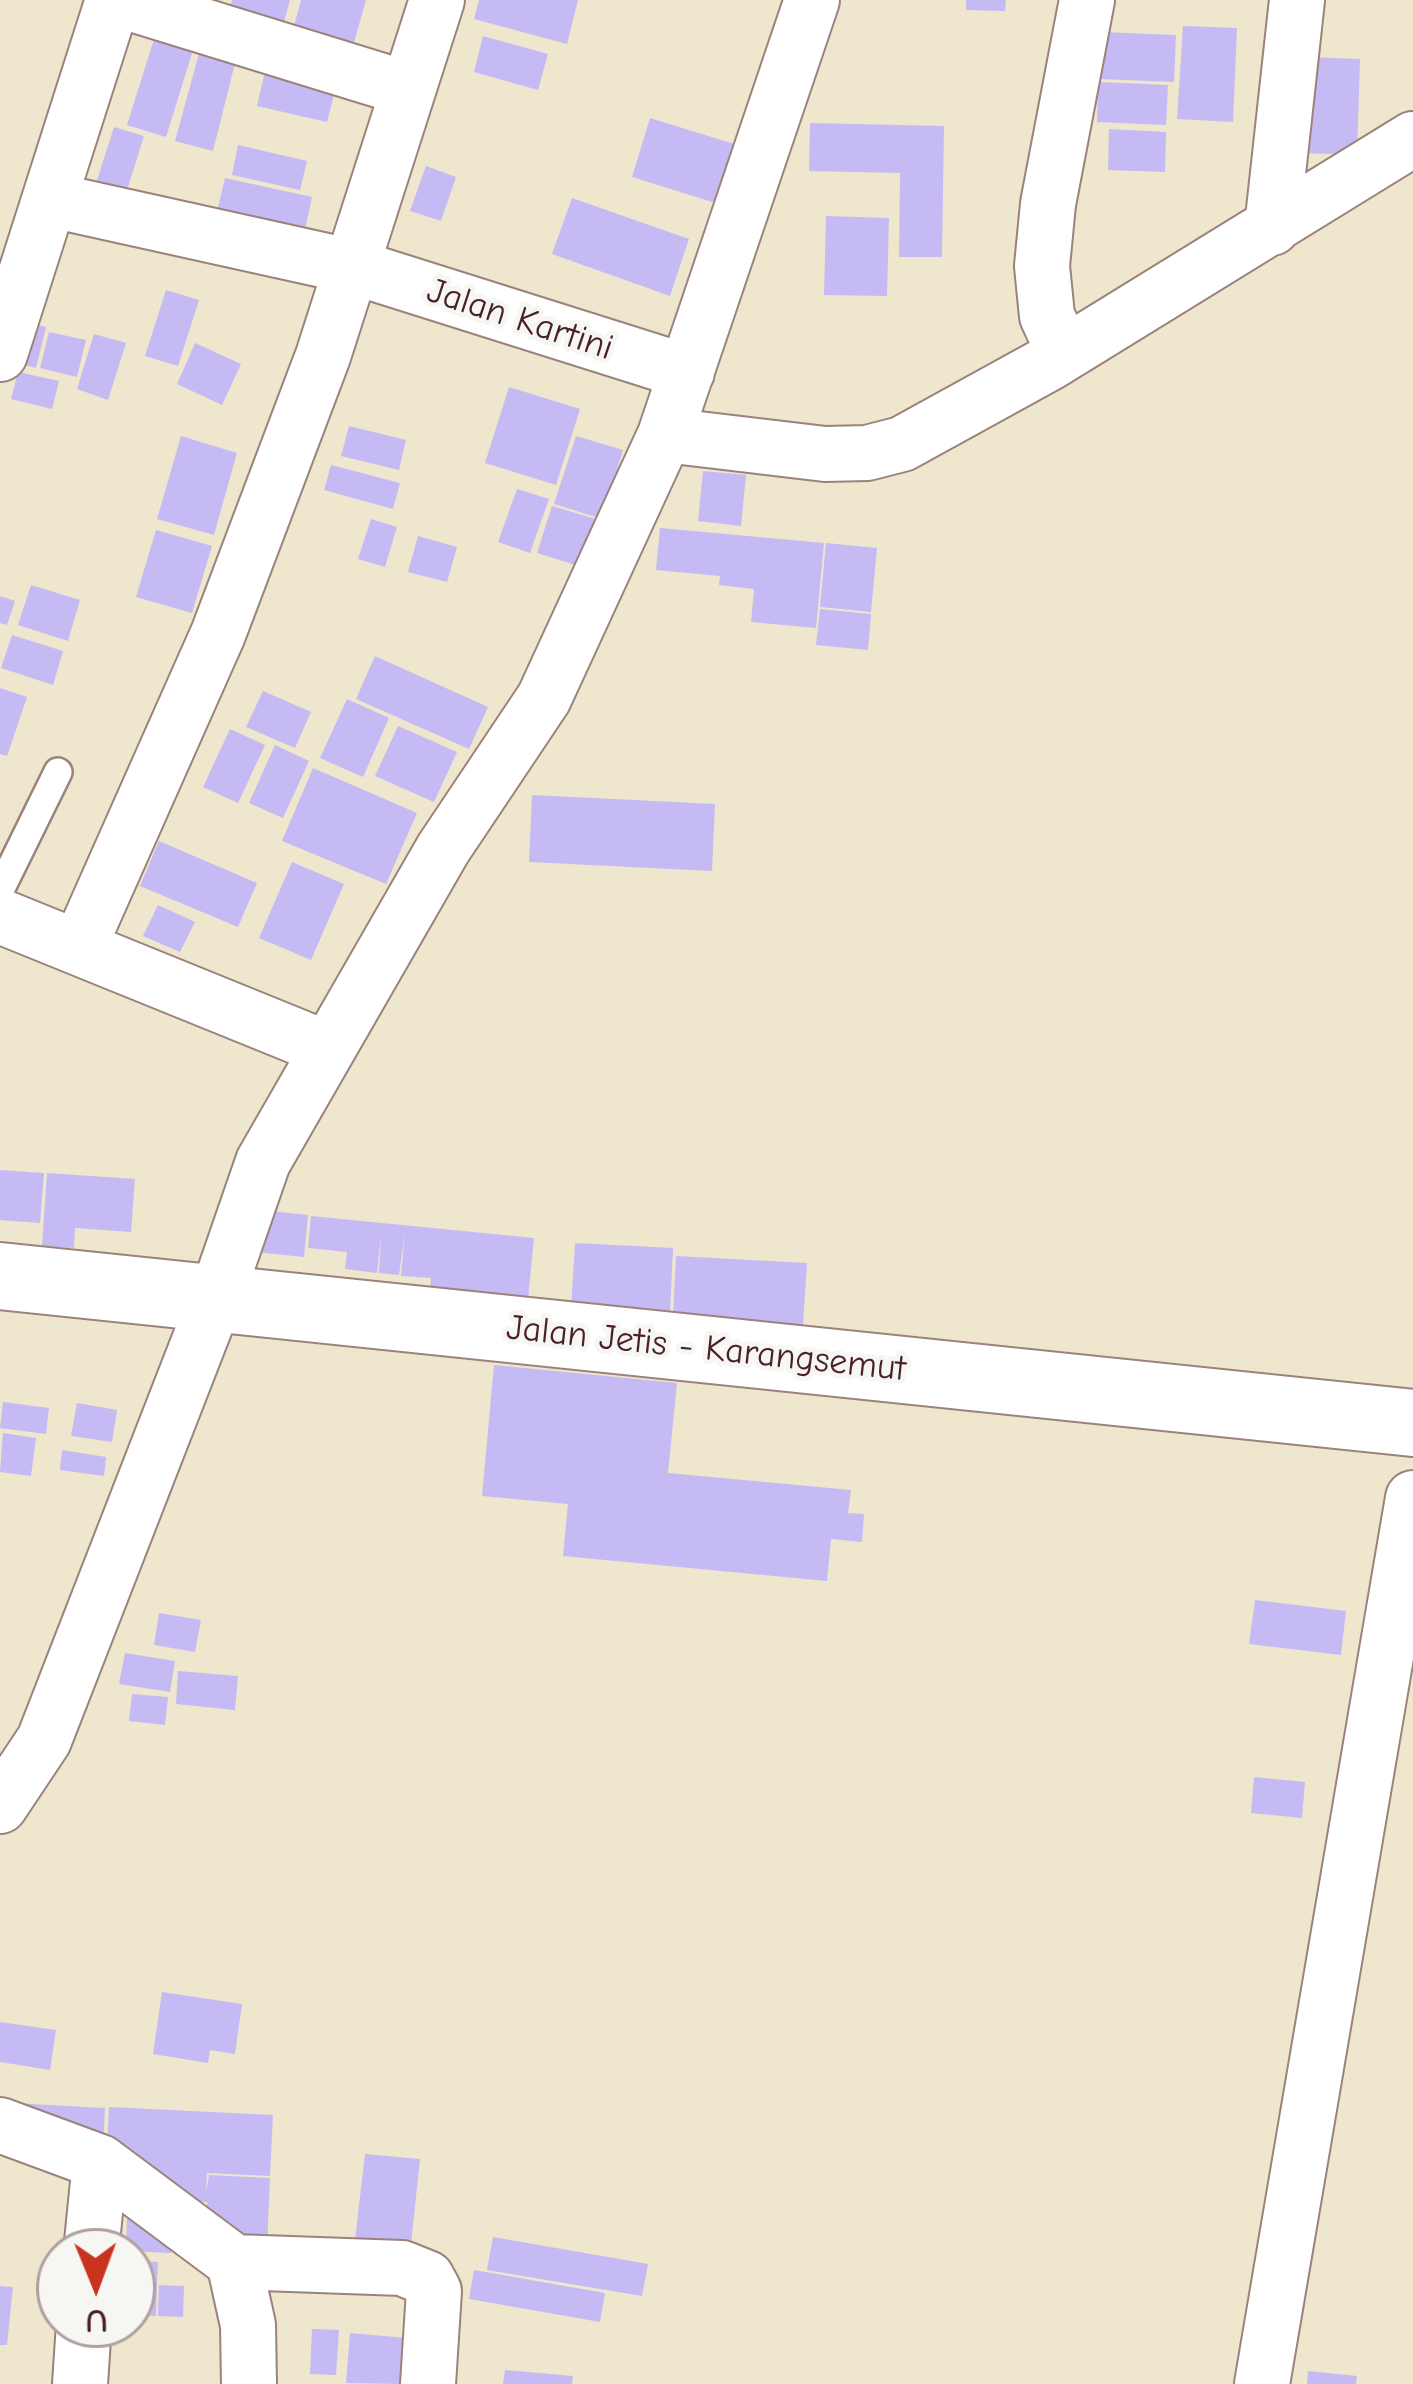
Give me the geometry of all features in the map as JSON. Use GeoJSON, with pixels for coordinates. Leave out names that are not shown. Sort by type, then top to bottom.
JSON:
{"type":"FeatureCollection","features":[{"type":"Feature","properties":{"kind":"main road","name":"Jalan Jetis - Karangsemut"},"geometry":{"type":"LineString","coordinates":[[0,1276],[1413,1423]]}},
{"type":"Feature","properties":{"kind":"street"},"geometry":{"type":"LineString","coordinates":[[0,354],[116,0],[409,88]]}},
{"type":"Feature","properties":{"kind":"street"},"geometry":{"type":"LineString","coordinates":[[79,947],[218,634],[354,267],[437,0]]}},
{"type":"Feature","properties":{"kind":"street"},"geometry":{"type":"LineString","coordinates":[[0,1806],[44,1741],[216,1298],[263,1162],[443,849],[544,698],[665,435],[812,0]]}},
{"type":"Feature","properties":{"kind":"street"},"geometry":{"type":"LineString","coordinates":[[1064,353],[1047,316],[1042,266],[1048,204],[1088,0]]}},
{"type":"Feature","properties":{"kind":"street"},"geometry":{"type":"LineString","coordinates":[[1272,228],[1297,0]]}},
{"type":"Feature","properties":{"kind":"street"},"geometry":{"type":"LineString","coordinates":[[665,435],[825,454],[867,453],[920,435],[1064,353],[1413,139]]}},
{"type":"Feature","properties":{"kind":"street","name":"Jalan Kartini"},"geometry":{"type":"LineString","coordinates":[[50,200],[354,267],[687,372]]}},
{"type":"Feature","properties":{"kind":"street"},"geometry":{"type":"LineString","coordinates":[[0,916],[328,1049]]}},
{"type":"Feature","properties":{"kind":"street"},"geometry":{"type":"LineString","coordinates":[[1262,2384],[1413,1498]]}},
{"type":"Feature","properties":{"kind":"street"},"geometry":{"type":"LineString","coordinates":[[0,2125],[100,2162],[234,2262],[402,2268],[427,2278],[434,2290],[428,2384]]}},
{"type":"Feature","properties":{"kind":"street"},"geometry":{"type":"LineString","coordinates":[[93,2228],[100,2162]]}},
{"type":"Feature","properties":{"kind":"street"},"geometry":{"type":"LineString","coordinates":[[234,2262],[248,2325],[250,2384]]}},
{"type":"Feature","properties":{"kind":"street"},"geometry":{"type":"LineString","coordinates":[[80,2384],[82,2348]]}},
{"type":"Feature","properties":{"kind":"lane"},"geometry":{"type":"LineString","coordinates":[[0,890],[58,772]]}},
{"type":"Feature","properties":{"kind":"building"},"geometry":{"type":"Polygon","coordinates":[[[232,0],[290,0],[284,22],[230,8],[232,0]]]}},
{"type":"Feature","properties":{"kind":"building"},"geometry":{"type":"Polygon","coordinates":[[[301,0],[366,0],[353,46],[293,30],[301,0]]]}},
{"type":"Feature","properties":{"kind":"building"},"geometry":{"type":"Polygon","coordinates":[[[479,0],[578,0],[567,44],[474,19],[479,0]]]}},
{"type":"Feature","properties":{"kind":"building"},"geometry":{"type":"Polygon","coordinates":[[[966,0],[1006,0],[1005,11],[966,10],[966,0]]]}},
{"type":"Feature","properties":{"kind":"building"},"geometry":{"type":"Polygon","coordinates":[[[1183,26],[1237,28],[1233,122],[1177,119],[1183,26]]]}},
{"type":"Feature","properties":{"kind":"building"},"geometry":{"type":"Polygon","coordinates":[[[1102,32],[1176,35],[1174,82],[1099,79],[1102,32]]]}},
{"type":"Feature","properties":{"kind":"building"},"geometry":{"type":"Polygon","coordinates":[[[155,36],[194,47],[166,137],[127,125],[155,36]]]}},
{"type":"Feature","properties":{"kind":"building"},"geometry":{"type":"Polygon","coordinates":[[[483,36],[548,54],[538,90],[474,72],[483,36]]]}},
{"type":"Feature","properties":{"kind":"building"},"geometry":{"type":"Polygon","coordinates":[[[200,50],[236,59],[213,151],[175,141],[200,50]]]}},
{"type":"Feature","properties":{"kind":"building"},"geometry":{"type":"Polygon","coordinates":[[[1307,57],[1360,59],[1357,155],[1303,153],[1307,57]]]}},
{"type":"Feature","properties":{"kind":"building"},"geometry":{"type":"Polygon","coordinates":[[[266,67],[337,83],[327,122],[257,106],[266,67]]]}},
{"type":"Feature","properties":{"kind":"building"},"geometry":{"type":"Polygon","coordinates":[[[1098,82],[1168,85],[1166,125],[1097,122],[1098,82]]]}},
{"type":"Feature","properties":{"kind":"building"},"geometry":{"type":"Polygon","coordinates":[[[650,118],[744,147],[725,206],[632,177],[650,118]]]}},
{"type":"Feature","properties":{"kind":"building"},"geometry":{"type":"Polygon","coordinates":[[[810,123],[944,126],[942,257],[899,257],[900,173],[809,171],[810,123]]]}},
{"type":"Feature","properties":{"kind":"building"},"geometry":{"type":"Polygon","coordinates":[[[114,127],[144,136],[123,203],[93,193],[114,127]]]}},
{"type":"Feature","properties":{"kind":"building"},"geometry":{"type":"Polygon","coordinates":[[[1109,129],[1166,132],[1165,172],[1108,170],[1109,129]]]}},
{"type":"Feature","properties":{"kind":"building"},"geometry":{"type":"Polygon","coordinates":[[[238,145],[307,161],[300,190],[232,175],[238,145]]]}},
{"type":"Feature","properties":{"kind":"building"},"geometry":{"type":"Polygon","coordinates":[[[426,166],[456,177],[441,221],[410,211],[426,166]]]}},
{"type":"Feature","properties":{"kind":"building"},"geometry":{"type":"Polygon","coordinates":[[[225,178],[312,197],[301,248],[213,228],[225,178]]]}},
{"type":"Feature","properties":{"kind":"building"},"geometry":{"type":"Polygon","coordinates":[[[572,198],[689,239],[670,296],[552,254],[572,198]]]}},
{"type":"Feature","properties":{"kind":"building"},"geometry":{"type":"Polygon","coordinates":[[[826,216],[889,218],[887,296],[824,295],[826,216]]]}},
{"type":"Feature","properties":{"kind":"building"},"geometry":{"type":"Polygon","coordinates":[[[166,290],[199,300],[178,366],[145,356],[166,290]]]}},
{"type":"Feature","properties":{"kind":"building"},"geometry":{"type":"Polygon","coordinates":[[[24,321],[46,327],[36,368],[14,362],[24,321]]]}},
{"type":"Feature","properties":{"kind":"building"},"geometry":{"type":"Polygon","coordinates":[[[49,332],[86,340],[77,377],[40,368],[49,332]]]}},
{"type":"Feature","properties":{"kind":"building"},"geometry":{"type":"Polygon","coordinates":[[[94,334],[126,343],[108,400],[77,389],[94,334]]]}},
{"type":"Feature","properties":{"kind":"building"},"geometry":{"type":"Polygon","coordinates":[[[195,343],[241,364],[222,405],[177,384],[195,343]]]}},
{"type":"Feature","properties":{"kind":"building"},"geometry":{"type":"Polygon","coordinates":[[[18,372],[59,381],[52,409],[11,399],[18,372]]]}},
{"type":"Feature","properties":{"kind":"building"},"geometry":{"type":"Polygon","coordinates":[[[509,387],[580,409],[556,485],[485,463],[509,387]]]}},
{"type":"Feature","properties":{"kind":"building"},"geometry":{"type":"Polygon","coordinates":[[[349,426],[406,440],[399,470],[341,456],[349,426]]]}},
{"type":"Feature","properties":{"kind":"building"},"geometry":{"type":"Polygon","coordinates":[[[181,436],[237,453],[214,535],[157,519],[181,436]]]}},
{"type":"Feature","properties":{"kind":"building"},"geometry":{"type":"Polygon","coordinates":[[[576,436],[623,450],[602,519],[554,504],[576,436]]]}},
{"type":"Feature","properties":{"kind":"building"},"geometry":{"type":"Polygon","coordinates":[[[331,465],[400,483],[393,509],[324,490],[331,465]]]}},
{"type":"Feature","properties":{"kind":"building"},"geometry":{"type":"Polygon","coordinates":[[[703,471],[746,475],[741,526],[698,521],[703,471]]]}},
{"type":"Feature","properties":{"kind":"building"},"geometry":{"type":"Polygon","coordinates":[[[517,489],[549,499],[530,553],[498,542],[517,489]]]}},
{"type":"Feature","properties":{"kind":"building"},"geometry":{"type":"Polygon","coordinates":[[[552,506],[599,520],[585,568],[537,553],[552,506]]]}},
{"type":"Feature","properties":{"kind":"building"},"geometry":{"type":"Polygon","coordinates":[[[371,519],[397,527],[385,567],[358,559],[371,519]]]}},
{"type":"Feature","properties":{"kind":"building"},"geometry":{"type":"Polygon","coordinates":[[[660,528],[824,543],[816,628],[751,622],[754,589],[719,585],[720,576],[656,570],[660,528]]]}},
{"type":"Feature","properties":{"kind":"building"},"geometry":{"type":"Polygon","coordinates":[[[156,530],[212,546],[192,613],[136,597],[156,530]]]}},
{"type":"Feature","properties":{"kind":"building"},"geometry":{"type":"Polygon","coordinates":[[[418,536],[457,547],[447,582],[408,572],[418,536]]]}},
{"type":"Feature","properties":{"kind":"building"},"geometry":{"type":"Polygon","coordinates":[[[826,543],[877,548],[871,612],[820,607],[826,543]]]}},
{"type":"Feature","properties":{"kind":"building"},"geometry":{"type":"Polygon","coordinates":[[[31,585],[80,600],[68,641],[18,625],[31,585]]]}},
{"type":"Feature","properties":{"kind":"building"},"geometry":{"type":"Polygon","coordinates":[[[0,596],[15,601],[7,625],[0,623],[0,596]]]}},
{"type":"Feature","properties":{"kind":"building"},"geometry":{"type":"Polygon","coordinates":[[[820,609],[871,614],[868,650],[816,645],[820,609]]]}},
{"type":"Feature","properties":{"kind":"building"},"geometry":{"type":"Polygon","coordinates":[[[12,635],[63,651],[53,685],[1,668],[12,635]]]}},
{"type":"Feature","properties":{"kind":"building"},"geometry":{"type":"Polygon","coordinates":[[[375,656],[488,707],[469,749],[356,699],[375,656]]]}},
{"type":"Feature","properties":{"kind":"building"},"geometry":{"type":"Polygon","coordinates":[[[0,688],[27,697],[7,756],[0,754],[0,688]]]}},
{"type":"Feature","properties":{"kind":"building"},"geometry":{"type":"Polygon","coordinates":[[[263,691],[311,712],[295,748],[246,727],[263,691]]]}},
{"type":"Feature","properties":{"kind":"building"},"geometry":{"type":"Polygon","coordinates":[[[347,699],[389,718],[363,777],[320,758],[347,699]]]}},
{"type":"Feature","properties":{"kind":"building"},"geometry":{"type":"Polygon","coordinates":[[[398,726],[457,752],[434,802],[375,776],[398,726]]]}},
{"type":"Feature","properties":{"kind":"building"},"geometry":{"type":"Polygon","coordinates":[[[230,729],[265,745],[238,803],[203,787],[230,729]]]}},
{"type":"Feature","properties":{"kind":"building"},"geometry":{"type":"Polygon","coordinates":[[[275,745],[309,761],[283,818],[249,803],[275,745]]]}},
{"type":"Feature","properties":{"kind":"building"},"geometry":{"type":"Polygon","coordinates":[[[313,768],[417,813],[386,884],[282,841],[313,768]]]}},
{"type":"Feature","properties":{"kind":"building"},"geometry":{"type":"Polygon","coordinates":[[[532,795],[715,804],[712,871],[529,862],[532,795]]]}},
{"type":"Feature","properties":{"kind":"building"},"geometry":{"type":"Polygon","coordinates":[[[159,841],[257,883],[238,927],[140,886],[159,841]]]}},
{"type":"Feature","properties":{"kind":"building"},"geometry":{"type":"Polygon","coordinates":[[[292,862],[344,884],[311,960],[259,938],[292,862]]]}},
{"type":"Feature","properties":{"kind":"building"},"geometry":{"type":"Polygon","coordinates":[[[158,905],[195,922],[180,952],[143,936],[158,905]]]}},
{"type":"Feature","properties":{"kind":"building"},"geometry":{"type":"Polygon","coordinates":[[[0,1170],[44,1173],[40,1223],[0,1220],[0,1170]]]}},
{"type":"Feature","properties":{"kind":"building"},"geometry":{"type":"Polygon","coordinates":[[[47,1173],[135,1179],[131,1232],[75,1228],[74,1248],[42,1246],[47,1173]]]}},
{"type":"Feature","properties":{"kind":"building"},"geometry":{"type":"Polygon","coordinates":[[[251,1209],[308,1215],[304,1257],[246,1251],[251,1209]]]}},
{"type":"Feature","properties":{"kind":"building"},"geometry":{"type":"Polygon","coordinates":[[[311,1216],[534,1238],[528,1299],[430,1289],[431,1278],[401,1276],[405,1233],[399,1275],[379,1273],[381,1237],[377,1273],[345,1269],[347,1252],[308,1248],[311,1216]]]}},
{"type":"Feature","properties":{"kind":"building"},"geometry":{"type":"Polygon","coordinates":[[[575,1243],[673,1248],[670,1314],[571,1309],[575,1243]]]}},
{"type":"Feature","properties":{"kind":"building"},"geometry":{"type":"Polygon","coordinates":[[[676,1256],[807,1263],[803,1325],[673,1317],[676,1256]]]}},
{"type":"Feature","properties":{"kind":"building"},"geometry":{"type":"Polygon","coordinates":[[[494,1365],[677,1383],[668,1473],[851,1490],[848,1513],[864,1514],[862,1542],[831,1539],[827,1581],[563,1556],[568,1504],[482,1496],[494,1365]]]}},
{"type":"Feature","properties":{"kind":"building"},"geometry":{"type":"Polygon","coordinates":[[[3,1402],[49,1408],[46,1434],[0,1428],[3,1402]]]}},
{"type":"Feature","properties":{"kind":"building"},"geometry":{"type":"Polygon","coordinates":[[[77,1403],[117,1410],[112,1442],[71,1436],[77,1403]]]}},
{"type":"Feature","properties":{"kind":"building"},"geometry":{"type":"Polygon","coordinates":[[[3,1433],[36,1438],[31,1476],[0,1472],[3,1433]]]}},
{"type":"Feature","properties":{"kind":"building"},"geometry":{"type":"Polygon","coordinates":[[[62,1450],[106,1457],[104,1476],[60,1470],[62,1450]]]}},
{"type":"Feature","properties":{"kind":"building"},"geometry":{"type":"Polygon","coordinates":[[[1255,1600],[1346,1611],[1341,1655],[1249,1644],[1255,1600]]]}},
{"type":"Feature","properties":{"kind":"building"},"geometry":{"type":"Polygon","coordinates":[[[159,1613],[201,1620],[195,1652],[154,1645],[159,1613]]]}},
{"type":"Feature","properties":{"kind":"building"},"geometry":{"type":"Polygon","coordinates":[[[125,1653],[175,1661],[170,1692],[119,1684],[125,1653]]]}},
{"type":"Feature","properties":{"kind":"building"},"geometry":{"type":"Polygon","coordinates":[[[178,1671],[238,1676],[235,1710],[176,1704],[178,1671]]]}},
{"type":"Feature","properties":{"kind":"building"},"geometry":{"type":"Polygon","coordinates":[[[132,1694],[168,1697],[165,1725],[129,1721],[132,1694]]]}},
{"type":"Feature","properties":{"kind":"building"},"geometry":{"type":"Polygon","coordinates":[[[1254,1777],[1305,1782],[1302,1818],[1251,1813],[1254,1777]]]}},
{"type":"Feature","properties":{"kind":"building"},"geometry":{"type":"Polygon","coordinates":[[[162,1992],[242,2004],[235,2054],[210,2050],[208,2063],[153,2054],[162,1992]]]}},
{"type":"Feature","properties":{"kind":"building"},"geometry":{"type":"Polygon","coordinates":[[[0,2022],[56,2030],[50,2070],[0,2062],[0,2022]]]}},
{"type":"Feature","properties":{"kind":"building"},"geometry":{"type":"Polygon","coordinates":[[[12,2103],[105,2108],[103,2156],[12,2103]]]}},
{"type":"Feature","properties":{"kind":"building"},"geometry":{"type":"Polygon","coordinates":[[[109,2107],[273,2115],[270,2176],[207,2173],[206,2193],[209,2175],[270,2178],[267,2247],[239,2245],[207,2211],[207,2202],[148,2199],[106,2165],[109,2107]]]}},
{"type":"Feature","properties":{"kind":"building"},"geometry":{"type":"Polygon","coordinates":[[[365,2154],[420,2159],[409,2263],[353,2257],[365,2154]]]}},
{"type":"Feature","properties":{"kind":"building"},"geometry":{"type":"Polygon","coordinates":[[[127,2218],[173,2220],[171,2253],[156,2252],[156,2228],[127,2228],[127,2218]]]}},
{"type":"Feature","properties":{"kind":"building"},"geometry":{"type":"Polygon","coordinates":[[[493,2237],[648,2264],[642,2296],[487,2270],[493,2237]]]}},
{"type":"Feature","properties":{"kind":"building"},"geometry":{"type":"Polygon","coordinates":[[[474,2270],[605,2293],[600,2322],[469,2299],[474,2270]]]}},
{"type":"Feature","properties":{"kind":"building"},"geometry":{"type":"Polygon","coordinates":[[[159,2285],[184,2286],[183,2317],[158,2316],[159,2285]]]}},
{"type":"Feature","properties":{"kind":"building"},"geometry":{"type":"Polygon","coordinates":[[[0,2286],[13,2287],[7,2345],[0,2345],[0,2286]]]}},
{"type":"Feature","properties":{"kind":"building"},"geometry":{"type":"Polygon","coordinates":[[[312,2329],[339,2330],[336,2375],[310,2374],[312,2329]]]}},
{"type":"Feature","properties":{"kind":"building"},"geometry":{"type":"Polygon","coordinates":[[[350,2333],[407,2338],[403,2384],[346,2383],[350,2333]]]}},
{"type":"Feature","properties":{"kind":"building"},"geometry":{"type":"Polygon","coordinates":[[[505,2370],[573,2376],[572,2384],[503,2384],[505,2370]]]}},
{"type":"Feature","properties":{"kind":"building"},"geometry":{"type":"Polygon","coordinates":[[[1308,2371],[1357,2376],[1356,2384],[1307,2384],[1308,2371]]]}}]}
